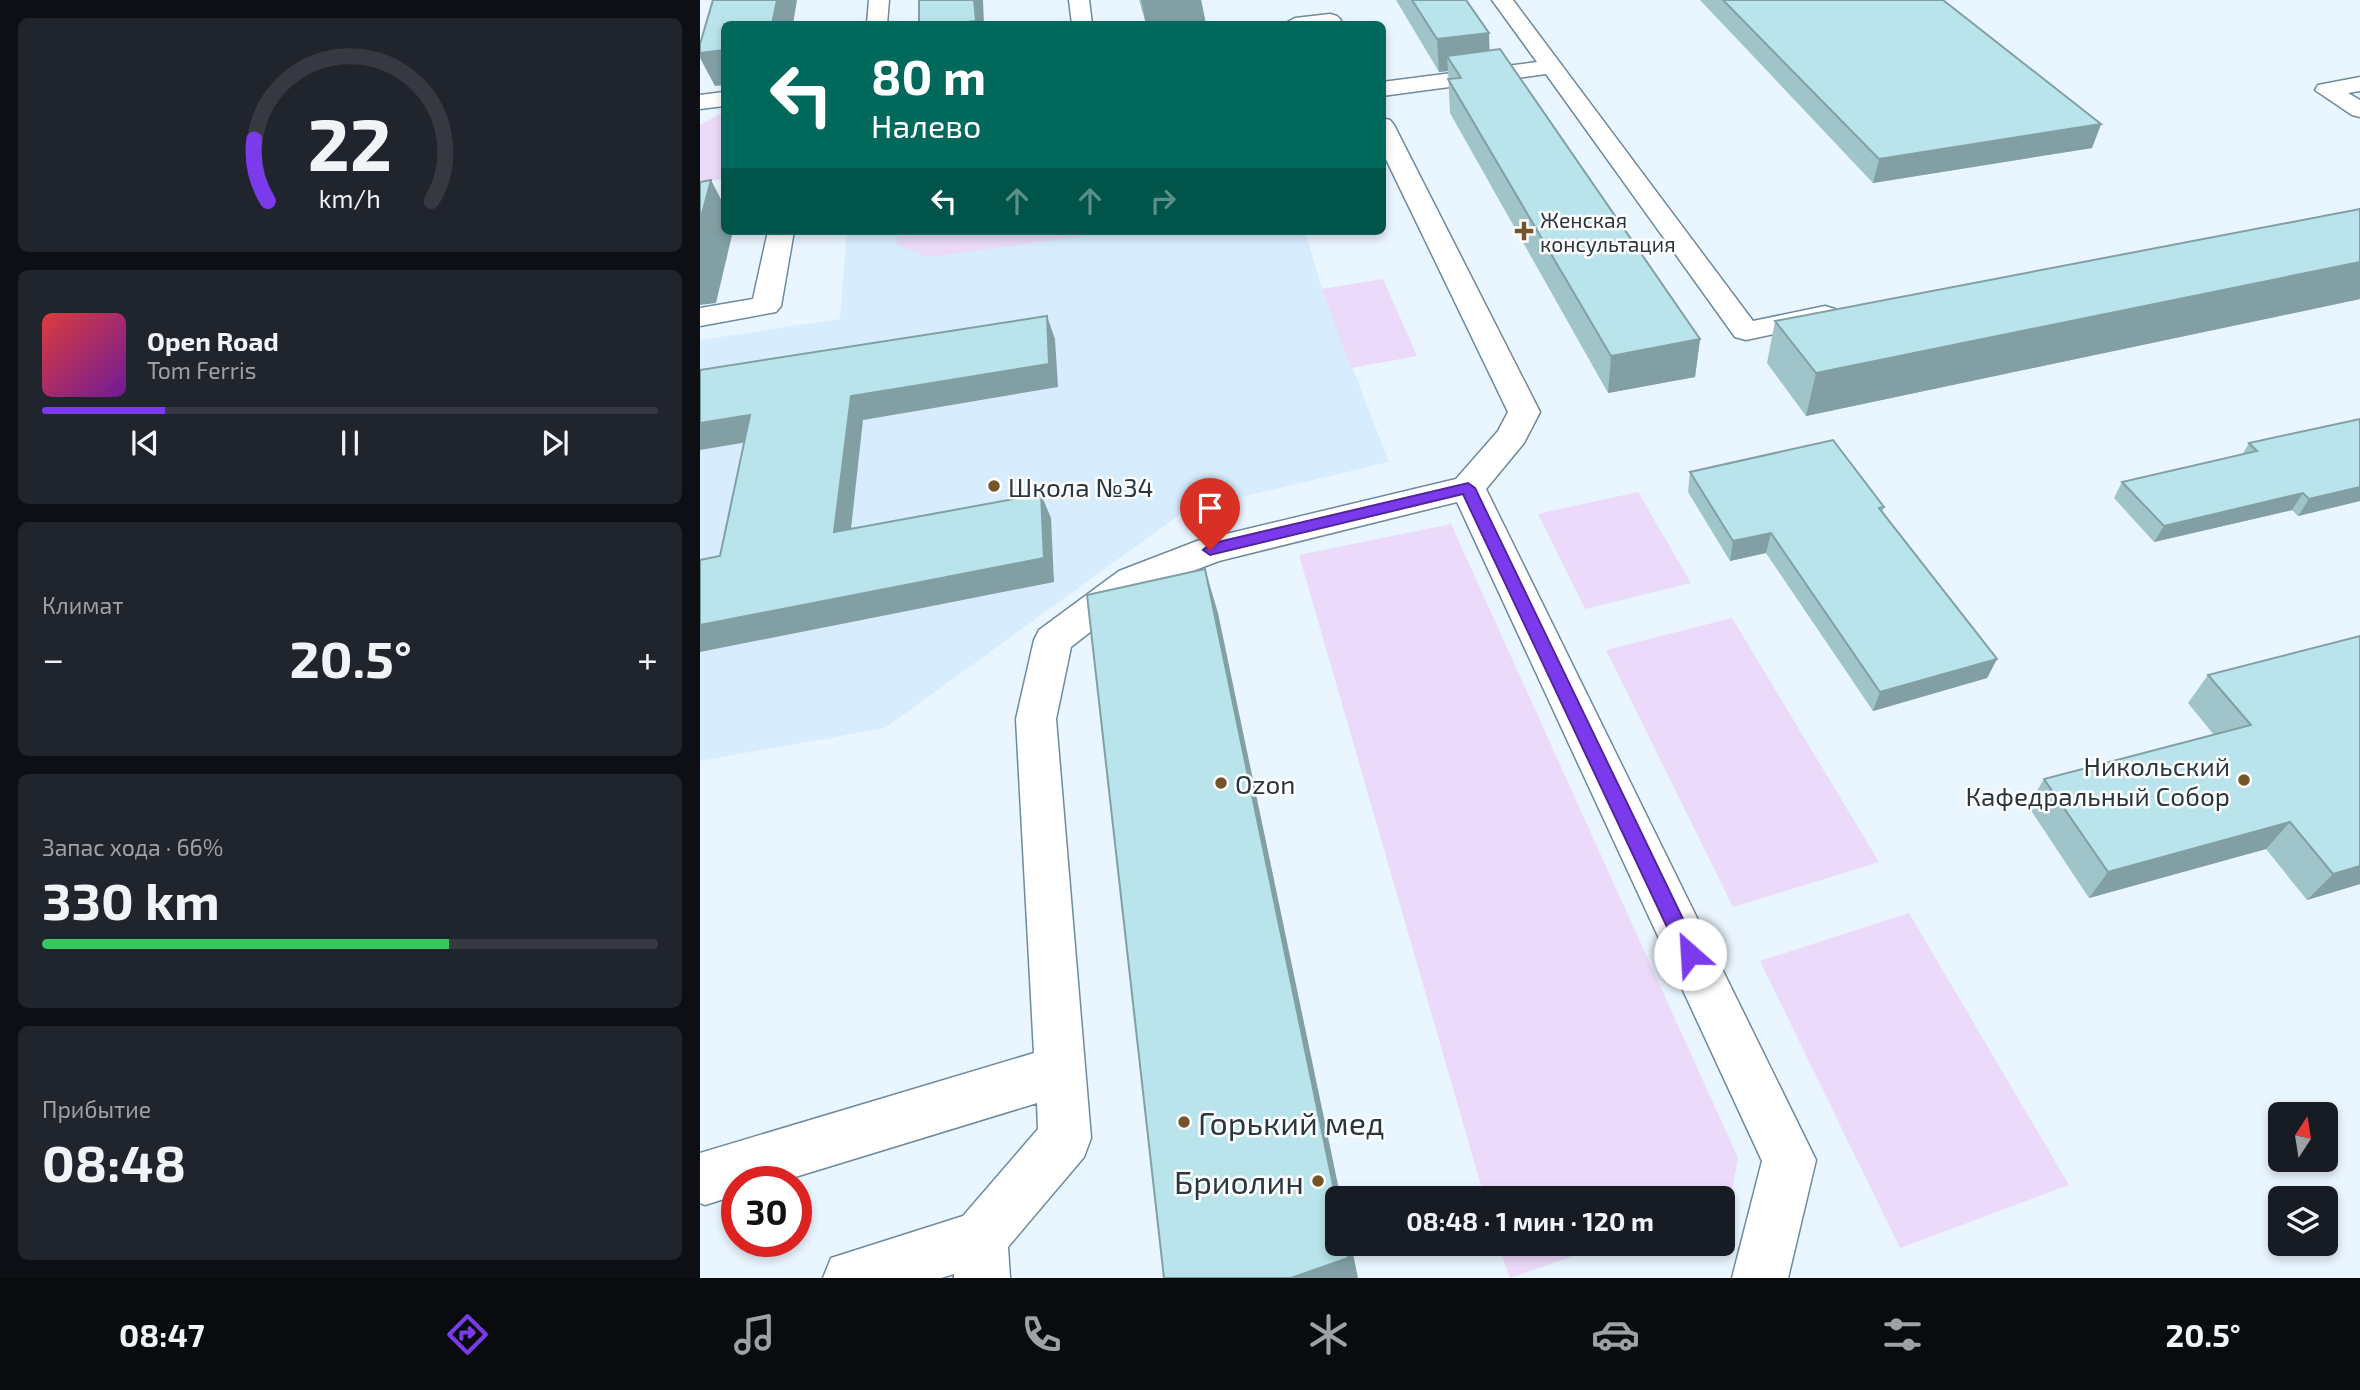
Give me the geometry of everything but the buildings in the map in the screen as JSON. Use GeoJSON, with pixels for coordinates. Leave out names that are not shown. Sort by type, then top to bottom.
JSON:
{"type":"FeatureCollection","features":[{"type":"Feature","properties":{"kind":"street"},"geometry":{"type":"LineString","coordinates":[[877,21],[879,0]]}},
{"type":"Feature","properties":{"kind":"street"},"geometry":{"type":"LineString","coordinates":[[1079,0],[1082,21]]}},
{"type":"Feature","properties":{"kind":"street"},"geometry":{"type":"LineString","coordinates":[[1321,0],[1331,21]]}},
{"type":"Feature","properties":{"kind":"street"},"geometry":{"type":"LineString","coordinates":[[1502,0],[1746,331],[1855,309]]}},
{"type":"Feature","properties":{"kind":"street"},"geometry":{"type":"LineString","coordinates":[[1386,88],[1552,66]]}},
{"type":"Feature","properties":{"kind":"street"},"geometry":{"type":"LineString","coordinates":[[2360,84],[2326,90],[2360,110]]}},
{"type":"Feature","properties":{"kind":"street"},"geometry":{"type":"LineString","coordinates":[[700,102],[721,99]]}},
{"type":"Feature","properties":{"kind":"street"},"geometry":{"type":"LineString","coordinates":[[851,1278],[981,1258],[1065,1138],[1035,719],[1054,640],[1132,580],[1210,550],[1468,488],[1512,436],[1524,412],[1386,133]]}},
{"type":"Feature","properties":{"kind":"street"},"geometry":{"type":"LineString","coordinates":[[700,317],[766,306],[780,235]]}},
{"type":"Feature","properties":{"kind":"street"},"geometry":{"type":"LineString","coordinates":[[1468,488],[1789,1160],[1760,1278]]}},
{"type":"Feature","properties":{"kind":"street"},"geometry":{"type":"LineString","coordinates":[[705,1178],[1060,1072]]}},
{"type":"Feature","properties":{"kind":"shaded area"},"geometry":{"type":"Polygon","coordinates":[[[721,114],[721,179],[700,182],[700,125],[721,114]]]}},
{"type":"Feature","properties":{"kind":"shaded area","name":"Школа №34"},"geometry":{"type":"Polygon","coordinates":[[[847,235],[1306,235],[1322,289],[1389,462],[1186,510],[885,728],[700,761],[700,340],[840,319],[847,235]]]}},
{"type":"Feature","properties":{"kind":"shaded area"},"geometry":{"type":"Polygon","coordinates":[[[897,235],[1091,235],[928,257],[896,244],[897,235]]]}},
{"type":"Feature","properties":{"kind":"shaded area"},"geometry":{"type":"Polygon","coordinates":[[[1383,279],[1417,356],[1351,368],[1322,289],[1383,279]]]}},
{"type":"Feature","properties":{"kind":"shaded area"},"geometry":{"type":"Polygon","coordinates":[[[1638,492],[1691,583],[1585,609],[1538,514],[1638,492]]]}},
{"type":"Feature","properties":{"kind":"shaded area"},"geometry":{"type":"Polygon","coordinates":[[[1451,524],[1738,1158],[1733,1186],[1481,1186],[1299,555],[1451,524]]]}},
{"type":"Feature","properties":{"kind":"shaded area"},"geometry":{"type":"Polygon","coordinates":[[[1732,618],[1879,862],[1733,907],[1606,650],[1732,618]]]}},
{"type":"Feature","properties":{"kind":"shaded area"},"geometry":{"type":"Polygon","coordinates":[[[1909,913],[2069,1185],[1900,1248],[1760,961],[1909,913]]]}},
{"type":"Feature","properties":{"kind":"shaded area"},"geometry":{"type":"Polygon","coordinates":[[[1502,1256],[1573,1256],[1510,1278],[1502,1256]]]}},
{"type":"Feature","properties":{"kind":"place","name":"Женская консультация"},"geometry":{"type":"Point","coordinates":[1524,231]}},
{"type":"Feature","properties":{"kind":"place","name":"Школа №34"},"geometry":{"type":"Point","coordinates":[994,486]}},
{"type":"Feature","properties":{"kind":"place","name":"Никольский Кафедральный Собор"},"geometry":{"type":"Point","coordinates":[2244,780]}},
{"type":"Feature","properties":{"kind":"place","name":"Ozon"},"geometry":{"type":"Point","coordinates":[1221,783]}},
{"type":"Feature","properties":{"kind":"place","name":"Горький мед"},"geometry":{"type":"Point","coordinates":[1184,1122]}},
{"type":"Feature","properties":{"kind":"place","name":"Бриолин"},"geometry":{"type":"Point","coordinates":[1318,1181]}},
{"type":"Feature","properties":{"kind":"route"},"geometry":{"type":"LineString","coordinates":[[1210,550],[1468,488],[1690,954]]}}]}
